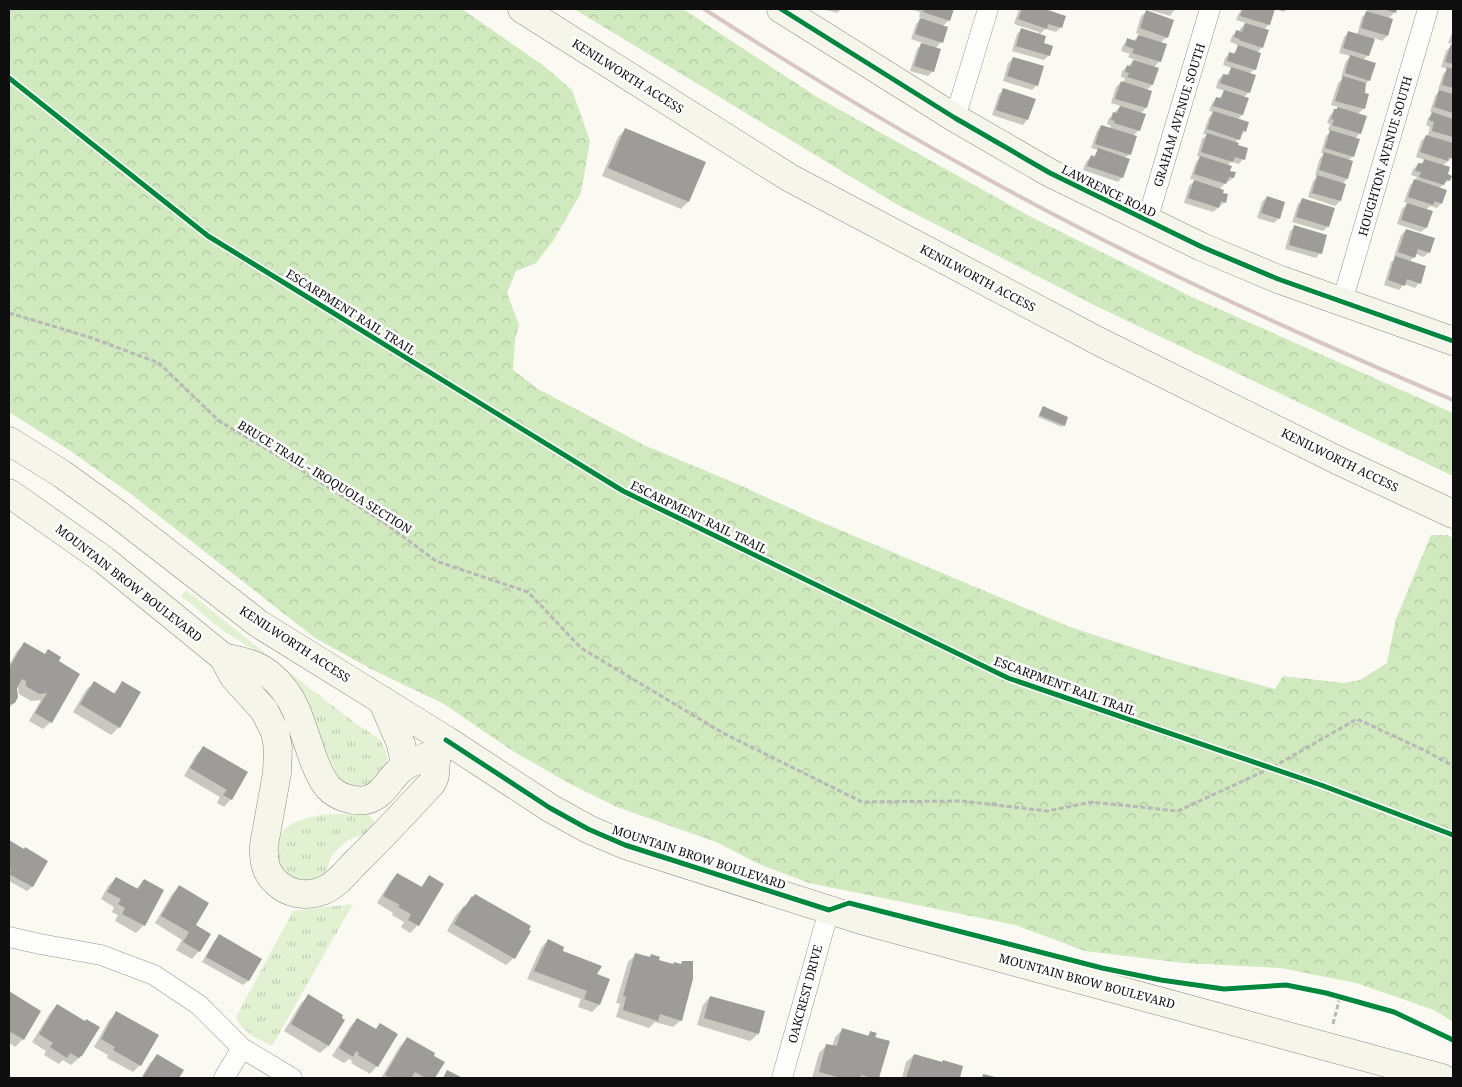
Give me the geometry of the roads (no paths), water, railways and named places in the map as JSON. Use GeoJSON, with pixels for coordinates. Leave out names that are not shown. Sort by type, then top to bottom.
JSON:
{"type":"FeatureCollection","features":[{"type":"Feature","properties":{"kind":"main road","name":"KENILWORTH ACCESS"},"geometry":{"type":"LineString","coordinates":[[522,9],[790,178],[1098,341],[1337,460],[1453,514]]}},
{"type":"Feature","properties":{"kind":"main road","name":"LAWRENCE ROAD"},"geometry":{"type":"LineString","coordinates":[[781,9],[955,118],[1050,173],[1147,221],[1202,247],[1278,279],[1453,341]]}},
{"type":"Feature","properties":{"kind":"main road","name":"KENILWORTH ACCESS"},"geometry":{"type":"LineString","coordinates":[[9,441],[62,474],[259,624],[382,700],[441,747],[514,785]]}},
{"type":"Feature","properties":{"kind":"main road","name":"MOUNTAIN BROW BOULEVARD"},"geometry":{"type":"LineString","coordinates":[[9,493],[104,560],[223,657],[234,677],[264,710],[276,732],[278,748],[276,773],[264,845],[265,866],[269,875],[286,890],[298,894],[306,894],[322,891],[334,884],[383,837],[434,780],[441,747]]}},
{"type":"Feature","properties":{"kind":"main road","name":"MOUNTAIN BROW BOULEVARD"},"geometry":{"type":"LineString","coordinates":[[223,657],[256,665],[269,674],[283,688],[295,708],[322,777],[329,788],[354,801],[367,800],[377,796],[404,766],[441,747]]}},
{"type":"Feature","properties":{"kind":"main road"},"geometry":{"type":"LineString","coordinates":[[382,700],[401,744],[404,766]]}},
{"type":"Feature","properties":{"kind":"main road","name":"MOUNTAIN BROW BOULEVARD"},"geometry":{"type":"LineString","coordinates":[[514,785],[588,829],[625,846],[829,910],[1442,1078]]}},
{"type":"Feature","properties":{"kind":"street"},"geometry":{"type":"LineString","coordinates":[[955,118],[988,9]]}},
{"type":"Feature","properties":{"kind":"street","name":"GRAHAM AVENUE SOUTH"},"geometry":{"type":"LineString","coordinates":[[1147,221],[1210,9]]}},
{"type":"Feature","properties":{"kind":"street","name":"HOUGHTON AVENUE SOUTH"},"geometry":{"type":"LineString","coordinates":[[1342,302],[1428,9]]}},
{"type":"Feature","properties":{"kind":"street","name":"OAKCREST DRIVE"},"geometry":{"type":"LineString","coordinates":[[782,1078],[829,910]]}},
{"type":"Feature","properties":{"kind":"street"},"geometry":{"type":"LineString","coordinates":[[9,937],[102,955],[154,975],[199,1005],[242,1048],[292,1078]]}},
{"type":"Feature","properties":{"kind":"street"},"geometry":{"type":"LineString","coordinates":[[224,1078],[242,1048]]}},
{"type":"Feature","properties":{"kind":"railway"},"geometry":{"type":"LineString","coordinates":[[704,9],[900,129],[1085,231],[1268,319],[1453,400]]}}]}
